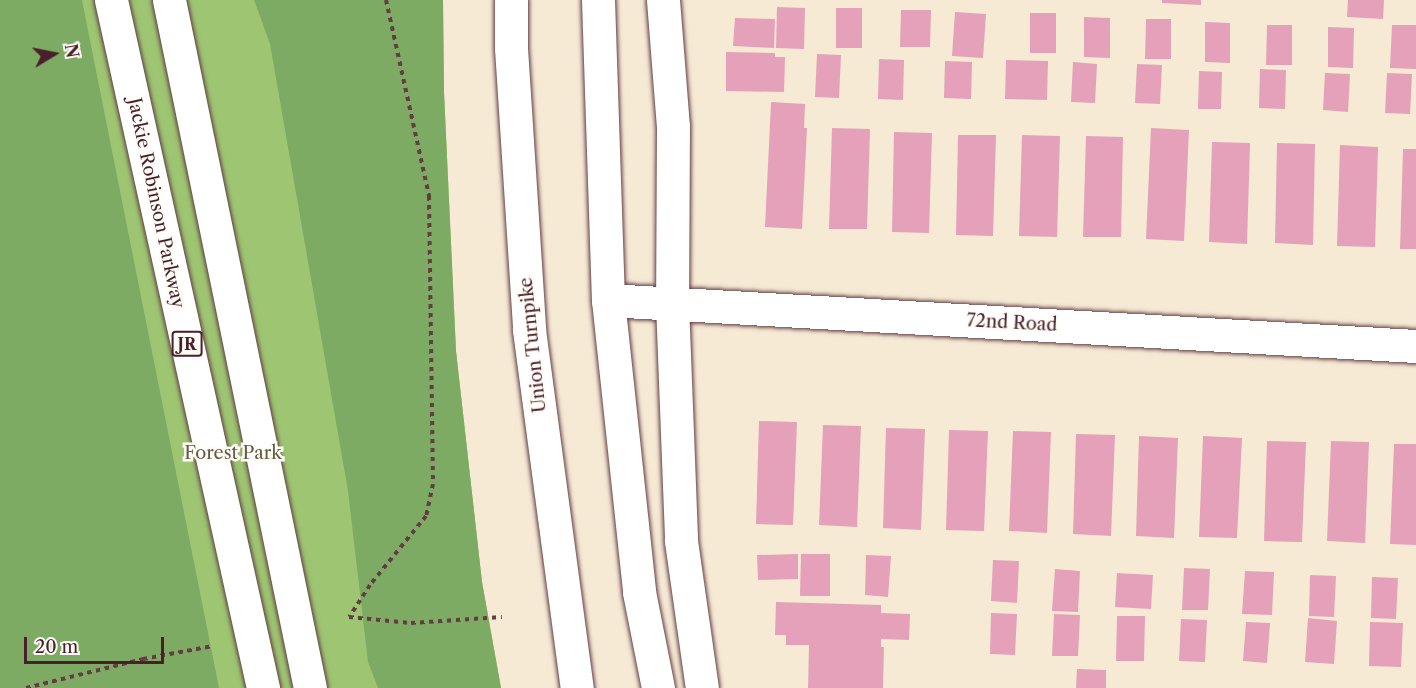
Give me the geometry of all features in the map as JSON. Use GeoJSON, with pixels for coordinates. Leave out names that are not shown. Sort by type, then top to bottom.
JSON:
{"type":"FeatureCollection","features":[{"type":"Feature","properties":{"kind":"main road","name":"Jackie Robinson Parkway"},"geometry":{"type":"LineString","coordinates":[[111,0],[263,688]]}},
{"type":"Feature","properties":{"kind":"main road"},"geometry":{"type":"LineString","coordinates":[[169,0],[310,688]]}},
{"type":"Feature","properties":{"kind":"main road","name":"Union Turnpike"},"geometry":{"type":"LineString","coordinates":[[510,0],[529,330],[577,688]]}},
{"type":"Feature","properties":{"kind":"main road"},"geometry":{"type":"LineString","coordinates":[[598,0],[608,300],[639,592],[658,688]]}},
{"type":"Feature","properties":{"kind":"main road"},"geometry":{"type":"LineString","coordinates":[[663,0],[673,126],[672,303],[681,541],[702,688]]}},
{"type":"Feature","properties":{"kind":"main road","name":"72nd Road"},"geometry":{"type":"LineString","coordinates":[[608,300],[1416,346]]}},
{"type":"Feature","properties":{"kind":"path"},"geometry":{"type":"LineString","coordinates":[[386,0],[429,196],[433,484],[426,516],[370,585],[349,617],[411,623],[501,617]]}},
{"type":"Feature","properties":{"kind":"path"},"geometry":{"type":"LineString","coordinates":[[26,688],[143,659],[224,644]]}},
{"type":"Feature","properties":{"kind":"green space","name":"Forest Park"},"geometry":{"type":"Polygon","coordinates":[[[0,0],[443,0],[444,92],[456,351],[482,582],[501,688],[0,688],[0,0]]]}},
{"type":"Feature","properties":{"kind":"green space"},"geometry":{"type":"Polygon","coordinates":[[[0,0],[82,0],[219,688],[0,688],[0,0]]]}},
{"type":"Feature","properties":{"kind":"green space"},"geometry":{"type":"Polygon","coordinates":[[[254,0],[443,0],[444,92],[456,351],[482,582],[501,688],[378,688],[368,662],[348,491],[270,44],[254,0]]]}},
{"type":"Feature","properties":{"kind":"building"},"geometry":{"type":"Polygon","coordinates":[[[1162,0],[1201,0],[1201,5],[1162,3],[1162,0]]]}},
{"type":"Feature","properties":{"kind":"building"},"geometry":{"type":"Polygon","coordinates":[[[1348,0],[1384,0],[1383,19],[1347,17],[1348,0]]]}},
{"type":"Feature","properties":{"kind":"building"},"geometry":{"type":"Polygon","coordinates":[[[777,7],[805,8],[804,49],[776,48],[777,7]]]}},
{"type":"Feature","properties":{"kind":"building"},"geometry":{"type":"Polygon","coordinates":[[[836,8],[862,8],[862,48],[836,48],[836,8]]]}},
{"type":"Feature","properties":{"kind":"building"},"geometry":{"type":"Polygon","coordinates":[[[901,10],[931,10],[930,47],[900,47],[901,10]]]}},
{"type":"Feature","properties":{"kind":"building"},"geometry":{"type":"Polygon","coordinates":[[[955,12],[986,14],[983,58],[952,56],[955,12]]]}},
{"type":"Feature","properties":{"kind":"building"},"geometry":{"type":"Polygon","coordinates":[[[1030,13],[1056,13],[1056,53],[1030,53],[1030,13]]]}},
{"type":"Feature","properties":{"kind":"building"},"geometry":{"type":"Polygon","coordinates":[[[1084,17],[1110,18],[1110,58],[1084,57],[1084,17]]]}},
{"type":"Feature","properties":{"kind":"building"},"geometry":{"type":"Polygon","coordinates":[[[735,18],[775,19],[774,48],[733,46],[735,18]]]}},
{"type":"Feature","properties":{"kind":"building"},"geometry":{"type":"Polygon","coordinates":[[[1146,19],[1171,19],[1171,59],[1145,59],[1146,19]]]}},
{"type":"Feature","properties":{"kind":"building"},"geometry":{"type":"Polygon","coordinates":[[[1205,22],[1230,23],[1230,63],[1205,62],[1205,22]]]}},
{"type":"Feature","properties":{"kind":"building"},"geometry":{"type":"Polygon","coordinates":[[[1267,25],[1292,25],[1292,65],[1266,65],[1267,25]]]}},
{"type":"Feature","properties":{"kind":"building"},"geometry":{"type":"Polygon","coordinates":[[[1392,25],[1416,25],[1416,69],[1390,68],[1392,25]]]}},
{"type":"Feature","properties":{"kind":"building"},"geometry":{"type":"Polygon","coordinates":[[[1328,27],[1354,28],[1353,68],[1328,67],[1328,27]]]}},
{"type":"Feature","properties":{"kind":"building"},"geometry":{"type":"Polygon","coordinates":[[[726,52],[775,53],[775,57],[785,57],[784,92],[726,91],[726,52]]]}},
{"type":"Feature","properties":{"kind":"building"},"geometry":{"type":"Polygon","coordinates":[[[817,54],[841,55],[839,98],[815,97],[817,54]]]}},
{"type":"Feature","properties":{"kind":"building"},"geometry":{"type":"Polygon","coordinates":[[[879,59],[904,60],[903,100],[878,99],[879,59]]]}},
{"type":"Feature","properties":{"kind":"building"},"geometry":{"type":"Polygon","coordinates":[[[1006,60],[1048,61],[1047,100],[1005,99],[1006,60]]]}},
{"type":"Feature","properties":{"kind":"building"},"geometry":{"type":"Polygon","coordinates":[[[945,61],[972,62],[971,99],[944,98],[945,61]]]}},
{"type":"Feature","properties":{"kind":"building"},"geometry":{"type":"Polygon","coordinates":[[[1073,62],[1097,64],[1095,103],[1071,102],[1073,62]]]}},
{"type":"Feature","properties":{"kind":"building"},"geometry":{"type":"Polygon","coordinates":[[[1137,64],[1162,65],[1160,104],[1135,103],[1137,64]]]}},
{"type":"Feature","properties":{"kind":"building"},"geometry":{"type":"Polygon","coordinates":[[[1260,69],[1286,70],[1285,109],[1259,108],[1260,69]]]}},
{"type":"Feature","properties":{"kind":"building"},"geometry":{"type":"Polygon","coordinates":[[[1199,71],[1222,72],[1221,109],[1198,109],[1199,71]]]}},
{"type":"Feature","properties":{"kind":"building"},"geometry":{"type":"Polygon","coordinates":[[[1325,73],[1350,74],[1348,112],[1323,110],[1325,73]]]}},
{"type":"Feature","properties":{"kind":"building"},"geometry":{"type":"Polygon","coordinates":[[[1387,73],[1412,74],[1410,114],[1385,113],[1387,73]]]}},
{"type":"Feature","properties":{"kind":"building"},"geometry":{"type":"Polygon","coordinates":[[[771,102],[805,104],[804,128],[807,128],[802,229],[765,227],[771,102]]]}},
{"type":"Feature","properties":{"kind":"building"},"geometry":{"type":"Polygon","coordinates":[[[832,128],[870,129],[867,229],[829,229],[832,128]]]}},
{"type":"Feature","properties":{"kind":"building"},"geometry":{"type":"Polygon","coordinates":[[[1151,128],[1189,130],[1184,241],[1146,239],[1151,128]]]}},
{"type":"Feature","properties":{"kind":"building"},"geometry":{"type":"Polygon","coordinates":[[[894,132],[932,133],[929,233],[892,232],[894,132]]]}},
{"type":"Feature","properties":{"kind":"building"},"geometry":{"type":"Polygon","coordinates":[[[958,135],[996,135],[993,236],[956,235],[958,135]]]}},
{"type":"Feature","properties":{"kind":"building"},"geometry":{"type":"Polygon","coordinates":[[[1022,135],[1060,136],[1057,237],[1019,236],[1022,135]]]}},
{"type":"Feature","properties":{"kind":"building"},"geometry":{"type":"Polygon","coordinates":[[[1086,136],[1123,137],[1121,237],[1083,237],[1086,136]]]}},
{"type":"Feature","properties":{"kind":"building"},"geometry":{"type":"Polygon","coordinates":[[[1212,142],[1250,143],[1247,244],[1209,242],[1212,142]]]}},
{"type":"Feature","properties":{"kind":"building"},"geometry":{"type":"Polygon","coordinates":[[[1277,143],[1315,144],[1313,245],[1275,243],[1277,143]]]}},
{"type":"Feature","properties":{"kind":"building"},"geometry":{"type":"Polygon","coordinates":[[[1340,145],[1378,147],[1375,247],[1337,246],[1340,145]]]}},
{"type":"Feature","properties":{"kind":"building"},"geometry":{"type":"Polygon","coordinates":[[[1403,149],[1416,149],[1416,249],[1400,249],[1403,149]]]}},
{"type":"Feature","properties":{"kind":"building"},"geometry":{"type":"Polygon","coordinates":[[[759,421],[797,422],[793,525],[756,524],[759,421]]]}},
{"type":"Feature","properties":{"kind":"building"},"geometry":{"type":"Polygon","coordinates":[[[823,425],[861,426],[857,527],[819,525],[823,425]]]}},
{"type":"Feature","properties":{"kind":"building"},"geometry":{"type":"Polygon","coordinates":[[[886,428],[925,429],[921,530],[883,528],[886,428]]]}},
{"type":"Feature","properties":{"kind":"building"},"geometry":{"type":"Polygon","coordinates":[[[949,430],[988,431],[984,531],[946,530],[949,430]]]}},
{"type":"Feature","properties":{"kind":"building"},"geometry":{"type":"Polygon","coordinates":[[[1013,431],[1051,432],[1047,533],[1009,531],[1013,431]]]}},
{"type":"Feature","properties":{"kind":"building"},"geometry":{"type":"Polygon","coordinates":[[[1076,434],[1115,435],[1111,536],[1073,534],[1076,434]]]}},
{"type":"Feature","properties":{"kind":"building"},"geometry":{"type":"Polygon","coordinates":[[[1139,436],[1178,438],[1174,538],[1136,536],[1139,436]]]}},
{"type":"Feature","properties":{"kind":"building"},"geometry":{"type":"Polygon","coordinates":[[[1203,436],[1242,438],[1237,538],[1199,537],[1203,436]]]}},
{"type":"Feature","properties":{"kind":"building"},"geometry":{"type":"Polygon","coordinates":[[[1267,441],[1306,442],[1302,542],[1264,541],[1267,441]]]}},
{"type":"Feature","properties":{"kind":"building"},"geometry":{"type":"Polygon","coordinates":[[[1331,441],[1369,442],[1365,543],[1327,541],[1331,441]]]}},
{"type":"Feature","properties":{"kind":"building"},"geometry":{"type":"Polygon","coordinates":[[[1394,444],[1416,444],[1416,545],[1390,544],[1394,444]]]}},
{"type":"Feature","properties":{"kind":"building"},"geometry":{"type":"Polygon","coordinates":[[[798,554],[798,579],[758,580],[757,555],[798,554]]]}},
{"type":"Feature","properties":{"kind":"building"},"geometry":{"type":"Polygon","coordinates":[[[801,554],[830,554],[830,596],[800,596],[801,554]]]}},
{"type":"Feature","properties":{"kind":"building"},"geometry":{"type":"Polygon","coordinates":[[[866,555],[891,556],[888,597],[865,595],[866,555]]]}},
{"type":"Feature","properties":{"kind":"building"},"geometry":{"type":"Polygon","coordinates":[[[993,560],[1019,561],[1017,603],[991,601],[993,560]]]}},
{"type":"Feature","properties":{"kind":"building"},"geometry":{"type":"Polygon","coordinates":[[[1184,568],[1210,569],[1208,610],[1182,610],[1184,568]]]}},
{"type":"Feature","properties":{"kind":"building"},"geometry":{"type":"Polygon","coordinates":[[[1055,569],[1080,571],[1078,612],[1052,611],[1055,569]]]}},
{"type":"Feature","properties":{"kind":"building"},"geometry":{"type":"Polygon","coordinates":[[[1245,571],[1274,572],[1272,615],[1242,614],[1245,571]]]}},
{"type":"Feature","properties":{"kind":"building"},"geometry":{"type":"Polygon","coordinates":[[[1117,573],[1153,575],[1151,609],[1115,607],[1117,573]]]}},
{"type":"Feature","properties":{"kind":"building"},"geometry":{"type":"Polygon","coordinates":[[[1310,575],[1336,576],[1334,617],[1309,616],[1310,575]]]}},
{"type":"Feature","properties":{"kind":"building"},"geometry":{"type":"Polygon","coordinates":[[[1372,577],[1398,578],[1396,619],[1371,618],[1372,577]]]}},
{"type":"Feature","properties":{"kind":"building"},"geometry":{"type":"Polygon","coordinates":[[[776,602],[881,605],[881,613],[910,614],[909,640],[881,639],[881,647],[884,647],[883,688],[808,688],[809,645],[786,645],[786,635],[775,635],[776,602]]]}},
{"type":"Feature","properties":{"kind":"building"},"geometry":{"type":"Polygon","coordinates":[[[991,613],[1017,614],[1015,655],[990,654],[991,613]]]}},
{"type":"Feature","properties":{"kind":"building"},"geometry":{"type":"Polygon","coordinates":[[[1054,614],[1080,615],[1078,656],[1052,656],[1054,614]]]}},
{"type":"Feature","properties":{"kind":"building"},"geometry":{"type":"Polygon","coordinates":[[[1117,616],[1145,616],[1144,661],[1116,661],[1117,616]]]}},
{"type":"Feature","properties":{"kind":"building"},"geometry":{"type":"Polygon","coordinates":[[[1308,618],[1337,621],[1334,664],[1305,662],[1308,618]]]}},
{"type":"Feature","properties":{"kind":"building"},"geometry":{"type":"Polygon","coordinates":[[[1181,619],[1207,620],[1205,662],[1179,661],[1181,619]]]}},
{"type":"Feature","properties":{"kind":"building"},"geometry":{"type":"Polygon","coordinates":[[[1246,622],[1270,623],[1267,663],[1243,661],[1246,622]]]}},
{"type":"Feature","properties":{"kind":"building"},"geometry":{"type":"Polygon","coordinates":[[[1370,622],[1403,623],[1401,667],[1369,666],[1370,622]]]}},
{"type":"Feature","properties":{"kind":"building"},"geometry":{"type":"Polygon","coordinates":[[[1077,669],[1106,670],[1106,688],[1076,688],[1077,669]]]}}]}
